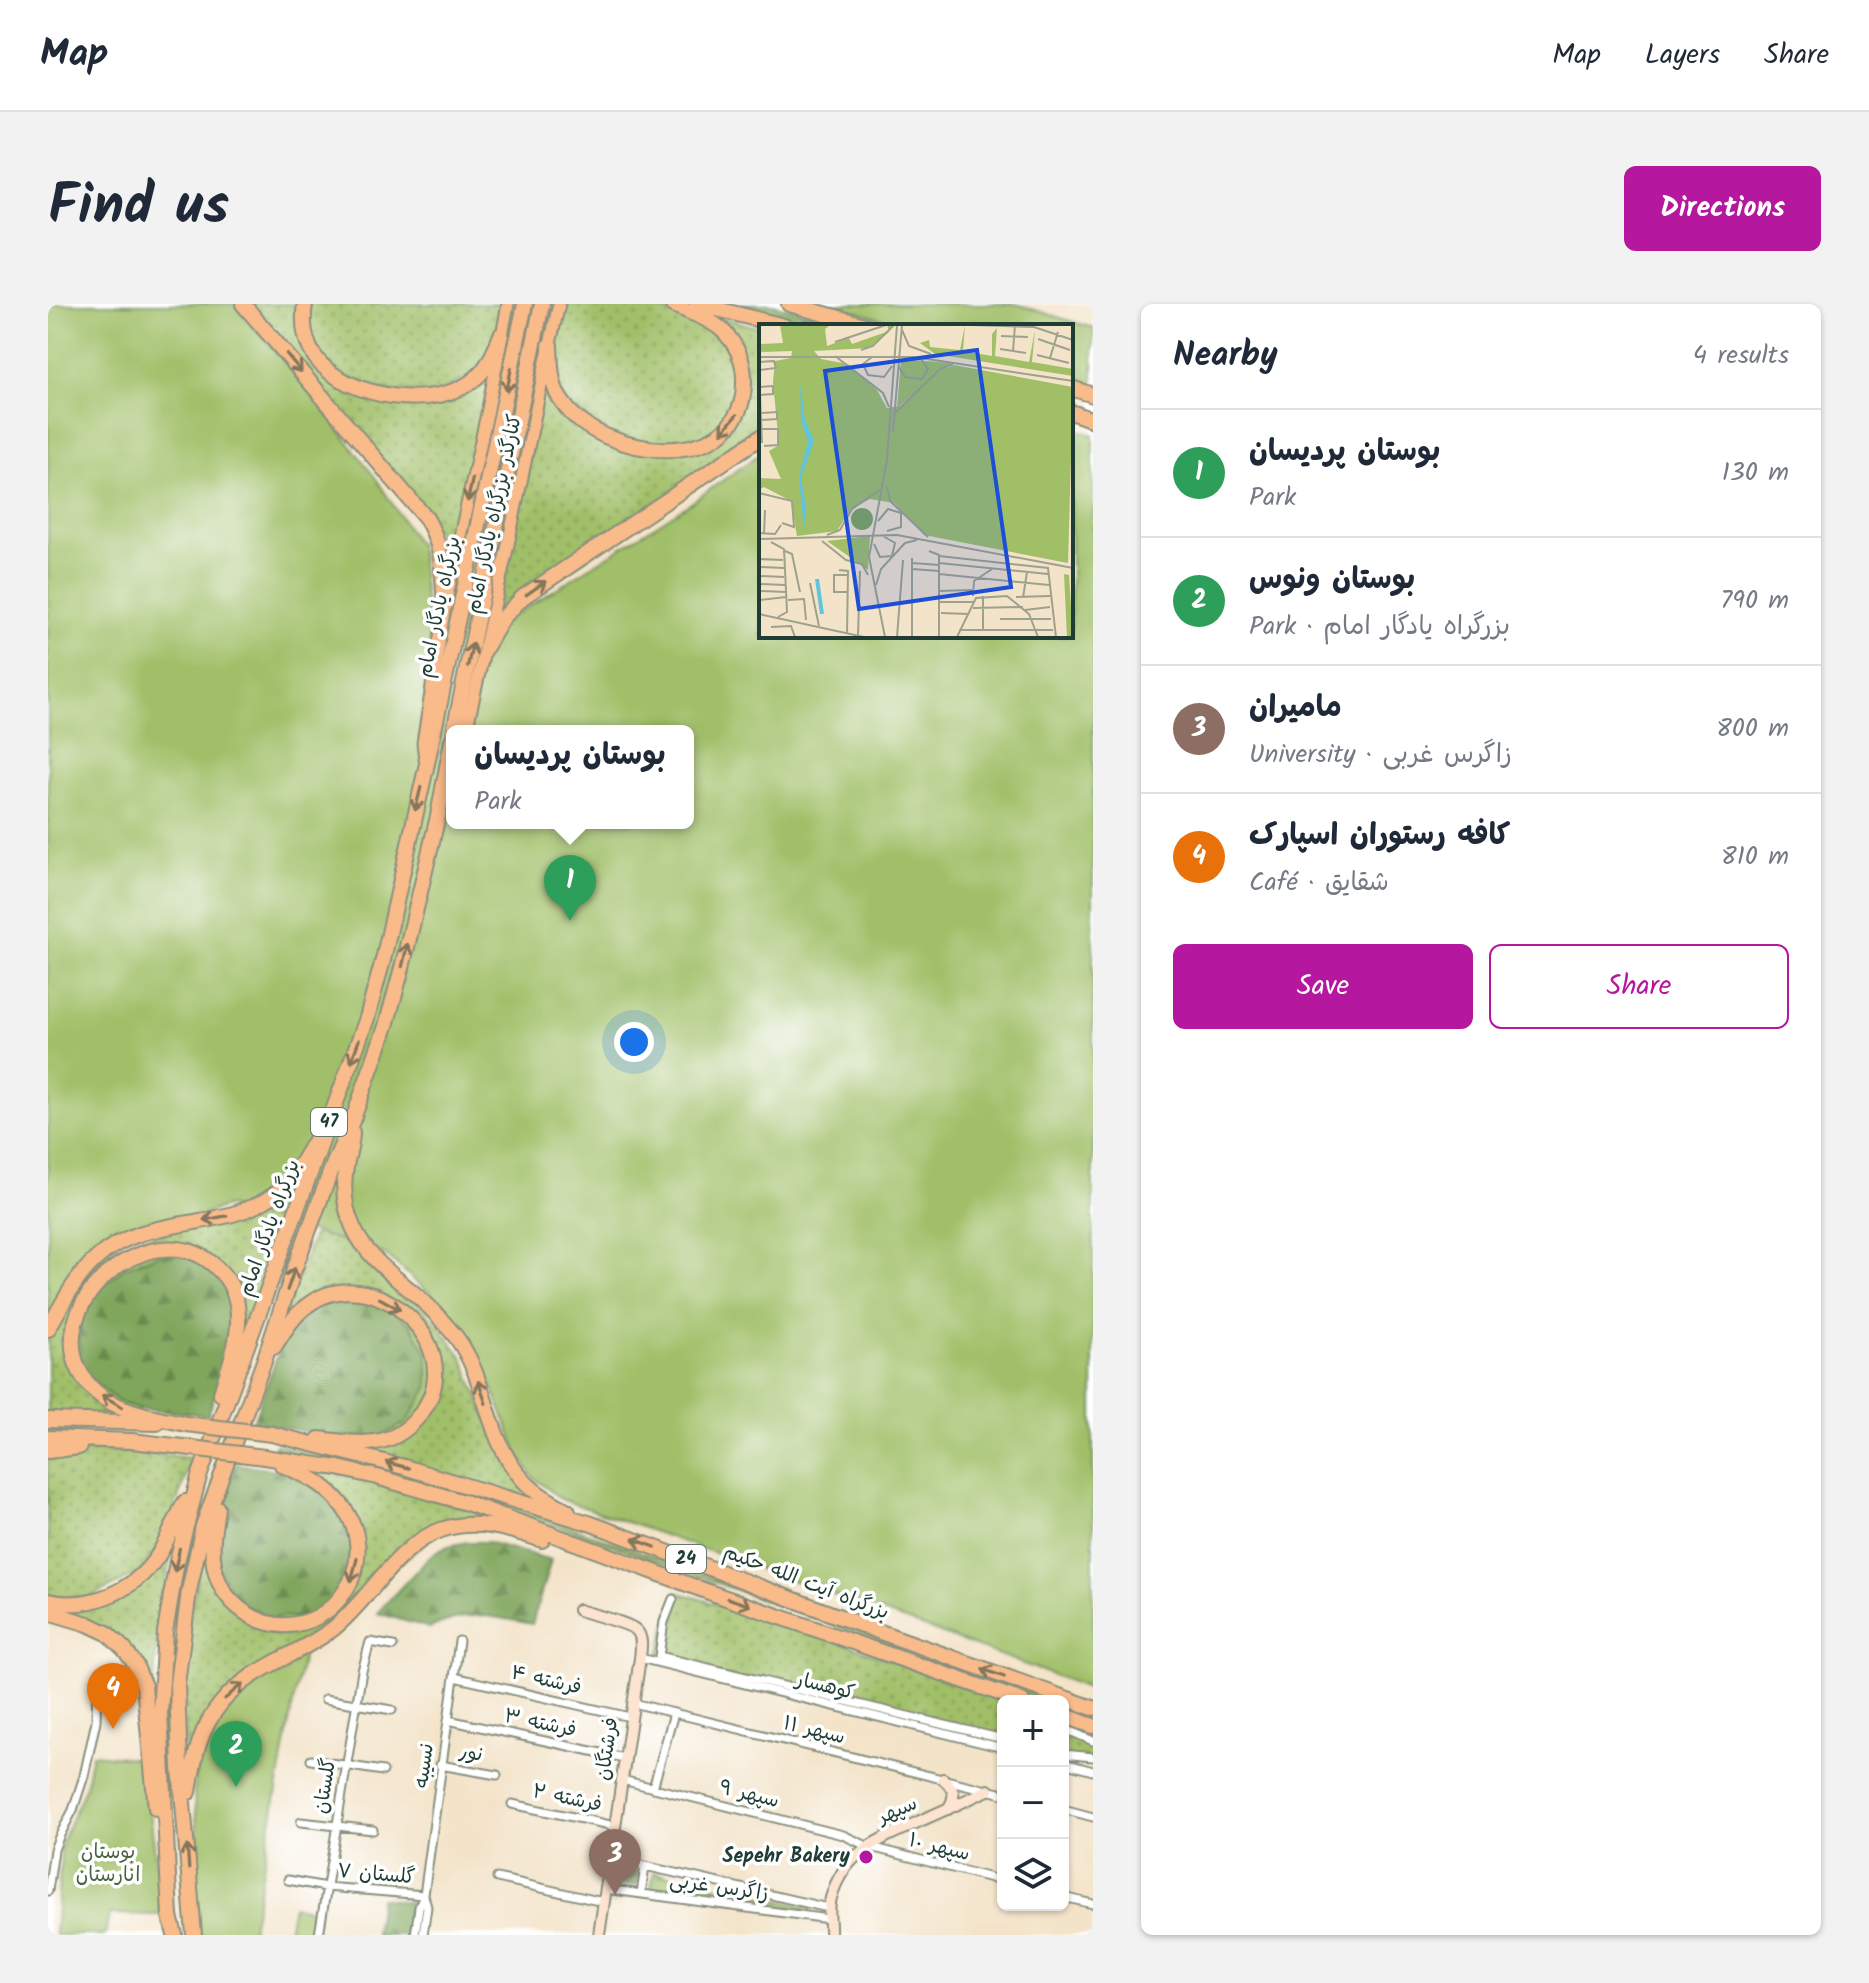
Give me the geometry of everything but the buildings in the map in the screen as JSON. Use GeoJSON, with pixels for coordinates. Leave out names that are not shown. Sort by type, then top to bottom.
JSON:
{"type":"FeatureCollection","features":[{"type":"Feature","properties":{"kind":"highway"},"geometry":{"type":"LineString","coordinates":[[243,304],[426,518],[435,532],[442,556],[445,605]]}},
{"type":"Feature","properties":{"kind":"highway"},"geometry":{"type":"LineString","coordinates":[[305,304],[304,329],[316,358],[341,379],[382,394],[437,397],[461,388],[485,369],[501,335]]}},
{"type":"Feature","properties":{"kind":"highway","name":"بزرگراه یادگار امام"},"geometry":{"type":"LineString","coordinates":[[175,1935],[170,1916],[160,1713],[165,1632],[177,1561],[199,1477],[367,1018],[426,768],[525,304]]}},
{"type":"Feature","properties":{"kind":"highway","name":"بزرگراه یادگار امام"},"geometry":{"type":"LineString","coordinates":[[455,725],[542,304]]}},
{"type":"Feature","properties":{"kind":"highway"},"geometry":{"type":"LineString","coordinates":[[550,345],[556,390],[569,411],[592,429],[623,442],[658,449],[705,443],[724,431],[738,413],[744,390],[744,368],[735,347],[720,328],[672,304]]}},
{"type":"Feature","properties":{"kind":"highway"},"geometry":{"type":"LineString","coordinates":[[697,304],[776,324]]}},
{"type":"Feature","properties":{"kind":"highway"},"geometry":{"type":"LineString","coordinates":[[789,304],[862,324]]}},
{"type":"Feature","properties":{"kind":"highway"},"geometry":{"type":"LineString","coordinates":[[1073,389],[1093,395]]}},
{"type":"Feature","properties":{"kind":"highway"},"geometry":{"type":"LineString","coordinates":[[1073,413],[1093,420]]}},
{"type":"Feature","properties":{"kind":"highway"},"geometry":{"type":"LineString","coordinates":[[486,647],[503,618],[523,597],[759,438]]}},
{"type":"Feature","properties":{"kind":"highway","name":"بزرگراه یادگار امام"},"geometry":{"type":"LineString","coordinates":[[194,1935],[177,1684],[193,1568],[203,1526],[294,1270],[386,1026],[446,782]]}},
{"type":"Feature","properties":{"kind":"highway"},"geometry":{"type":"LineString","coordinates":[[48,1329],[73,1286],[96,1258],[140,1233],[229,1216],[264,1201],[290,1178],[332,1115]]}},
{"type":"Feature","properties":{"kind":"highway"},"geometry":{"type":"LineString","coordinates":[[353,1119],[344,1195],[348,1215],[360,1240],[380,1265],[427,1304],[458,1340],[478,1380],[500,1441],[519,1476],[539,1494],[589,1523]]}},
{"type":"Feature","properties":{"kind":"highway"},"geometry":{"type":"LineString","coordinates":[[186,1424],[129,1410],[108,1401],[88,1385],[73,1351],[76,1321],[93,1290],[119,1265],[145,1252],[160,1249],[186,1250],[207,1259],[224,1275],[234,1294],[238,1325],[220,1396],[221,1418]]}},
{"type":"Feature","properties":{"kind":"highway"},"geometry":{"type":"LineString","coordinates":[[263,1364],[303,1308],[325,1296],[352,1292],[383,1299],[405,1312],[422,1332],[434,1359],[433,1387],[427,1402],[411,1424],[395,1436],[358,1443],[272,1434]]}},
{"type":"Feature","properties":{"kind":"highway","name":"24"},"geometry":{"type":"LineString","coordinates":[[48,1420],[186,1424],[272,1434]]}},
{"type":"Feature","properties":{"kind":"highway","name":"بزرگراه آیت الله حکیم"},"geometry":{"type":"LineString","coordinates":[[272,1434],[404,1467],[589,1523],[1093,1708]]}},
{"type":"Feature","properties":{"kind":"highway","name":"24"},"geometry":{"type":"LineString","coordinates":[[48,1438],[132,1441],[264,1457]]}},
{"type":"Feature","properties":{"kind":"highway"},"geometry":{"type":"LineString","coordinates":[[48,1451],[132,1441]]}},
{"type":"Feature","properties":{"kind":"highway"},"geometry":{"type":"LineString","coordinates":[[220,1482],[212,1554],[217,1578],[229,1599],[249,1616],[273,1623],[300,1623],[324,1613],[344,1594],[353,1578],[358,1544],[352,1522],[341,1504],[321,1484],[264,1457]]}},
{"type":"Feature","properties":{"kind":"highway","name":"بزرگراه آیت الله حکیم"},"geometry":{"type":"LineString","coordinates":[[264,1457],[338,1468],[455,1500],[1005,1695]]}},
{"type":"Feature","properties":{"kind":"highway"},"geometry":{"type":"LineString","coordinates":[[48,1601],[66,1604],[90,1601],[117,1592],[140,1576],[161,1550],[199,1477]]}},
{"type":"Feature","properties":{"kind":"highway"},"geometry":{"type":"LineString","coordinates":[[185,1812],[201,1734],[224,1700],[259,1672],[332,1629],[408,1550],[430,1534],[459,1525],[502,1528],[706,1591]]}},
{"type":"Feature","properties":{"kind":"highway"},"geometry":{"type":"LineString","coordinates":[[48,1612],[107,1633],[130,1656],[140,1673],[158,1834],[168,1876]]}},
{"type":"Feature","properties":{"kind":"highway"},"geometry":{"type":"LineString","coordinates":[[1069,1717],[1093,1726]]}},
{"type":"Feature","properties":{"kind":"highway"},"geometry":{"type":"LineString","coordinates":[[167,1935],[170,1916]]}},
{"type":"Feature","properties":{"kind":"main road","name":"کنارگذر بزرگراه یادگار امام"},"geometry":{"type":"LineString","coordinates":[[426,768],[423,743],[445,605],[508,304]]}},
{"type":"Feature","properties":{"kind":"main road","name":"کنارگذر بزرگراه یادگار امام"},"geometry":{"type":"LineString","coordinates":[[467,725],[559,304]]}},
{"type":"Feature","properties":{"kind":"street"},"geometry":{"type":"LineString","coordinates":[[673,1599],[664,1622],[659,1656],[997,1738]]}},
{"type":"Feature","properties":{"kind":"street"},"geometry":{"type":"LineString","coordinates":[[579,1610],[636,1630],[641,1639],[640,1658]]}},
{"type":"Feature","properties":{"kind":"street","name":"نسیبه"},"geometry":{"type":"LineString","coordinates":[[424,1895],[459,1641]]}},
{"type":"Feature","properties":{"kind":"street","name":"گلستان"},"geometry":{"type":"LineString","coordinates":[[319,1935],[362,1671],[370,1642],[393,1646]]}},
{"type":"Feature","properties":{"kind":"street","name":"فرشتگان"},"geometry":{"type":"LineString","coordinates":[[599,1935],[640,1658]]}},
{"type":"Feature","properties":{"kind":"street","name":"کوهسار"},"geometry":{"type":"LineString","coordinates":[[640,1658],[997,1747]]}},
{"type":"Feature","properties":{"kind":"street","name":"فرشته ۴"},"geometry":{"type":"LineString","coordinates":[[454,1677],[630,1717]]}},
{"type":"Feature","properties":{"kind":"street"},"geometry":{"type":"LineString","coordinates":[[48,1891],[54,1850],[73,1810],[84,1776],[96,1721],[97,1681]]}},
{"type":"Feature","properties":{"kind":"street"},"geometry":{"type":"LineString","coordinates":[[325,1699],[392,1710]]}},
{"type":"Feature","properties":{"kind":"street","name":"سپهر ۱۱"},"geometry":{"type":"LineString","coordinates":[[633,1703],[997,1792]]}},
{"type":"Feature","properties":{"kind":"street"},"geometry":{"type":"LineString","coordinates":[[653,1788],[674,1713]]}},
{"type":"Feature","properties":{"kind":"street","name":"فرشته ۳"},"geometry":{"type":"LineString","coordinates":[[448,1720],[624,1758]]}},
{"type":"Feature","properties":{"kind":"street"},"geometry":{"type":"LineString","coordinates":[[1069,1731],[1093,1741]]}},
{"type":"Feature","properties":{"kind":"street"},"geometry":{"type":"LineString","coordinates":[[1069,1755],[1093,1757]]}},
{"type":"Feature","properties":{"kind":"street"},"geometry":{"type":"LineString","coordinates":[[311,1760],[383,1771]]}},
{"type":"Feature","properties":{"kind":"street","name":"نور"},"geometry":{"type":"LineString","coordinates":[[440,1765],[497,1775]]}},
{"type":"Feature","properties":{"kind":"street"},"geometry":{"type":"LineString","coordinates":[[1069,1765],[1093,1771]]}},
{"type":"Feature","properties":{"kind":"street"},"geometry":{"type":"LineString","coordinates":[[943,1779],[954,1792],[948,1809]]}},
{"type":"Feature","properties":{"kind":"street","name":"سپهر ۹"},"geometry":{"type":"LineString","coordinates":[[622,1780],[841,1834],[867,1846]]}},
{"type":"Feature","properties":{"kind":"street","name":"سپهر"},"geometry":{"type":"LineString","coordinates":[[831,1925],[840,1875],[867,1846],[988,1790]]}},
{"type":"Feature","properties":{"kind":"street","name":"فرشته ۲"},"geometry":{"type":"LineString","coordinates":[[512,1804],[615,1826]]}},
{"type":"Feature","properties":{"kind":"street"},"geometry":{"type":"LineString","coordinates":[[1069,1811],[1093,1817]]}},
{"type":"Feature","properties":{"kind":"street"},"geometry":{"type":"LineString","coordinates":[[301,1822],[373,1830]]}},
{"type":"Feature","properties":{"kind":"street","name":"سپهر ۱۰"},"geometry":{"type":"LineString","coordinates":[[867,1846],[997,1879]]}},
{"type":"Feature","properties":{"kind":"street","name":"زاگرس غربی"},"geometry":{"type":"LineString","coordinates":[[610,1858],[645,1866],[831,1925]]}},
{"type":"Feature","properties":{"kind":"street"},"geometry":{"type":"LineString","coordinates":[[641,1894],[645,1866]]}},
{"type":"Feature","properties":{"kind":"street"},"geometry":{"type":"LineString","coordinates":[[497,1878],[603,1902]]}},
{"type":"Feature","properties":{"kind":"street","name":"گلستان ۷"},"geometry":{"type":"LineString","coordinates":[[288,1880],[326,1887],[424,1895]]}},
{"type":"Feature","properties":{"kind":"street","name":"زاگرس غربی"},"geometry":{"type":"LineString","coordinates":[[605,1889],[831,1925]]}},
{"type":"Feature","properties":{"kind":"street"},"geometry":{"type":"LineString","coordinates":[[415,1935],[424,1895]]}},
{"type":"Feature","properties":{"kind":"street"},"geometry":{"type":"LineString","coordinates":[[423,1935],[427,1907],[424,1895]]}},
{"type":"Feature","properties":{"kind":"street"},"geometry":{"type":"LineString","coordinates":[[1069,1898],[1093,1904]]}},
{"type":"Feature","properties":{"kind":"green space"},"geometry":{"type":"Polygon","coordinates":[[[48,304],[233,304],[338,428],[377,480],[419,546],[426,611],[518,613],[691,503],[759,454],[759,638],[1073,638],[1073,429],[1093,435],[1093,1690],[900,1618],[561,1499],[533,1477],[517,1451],[486,1371],[447,1309],[385,1254],[229,1206],[123,1236],[48,1323],[48,304]]]}},
{"type":"Feature","properties":{"kind":"green space"},"geometry":{"type":"Polygon","coordinates":[[[247,304],[302,304],[300,312],[327,373],[426,403],[450,399],[471,388],[494,360],[446,592],[440,536],[247,304]]]}},
{"type":"Feature","properties":{"kind":"green space"},"geometry":{"type":"Polygon","coordinates":[[[307,304],[503,304],[495,342],[477,373],[438,393],[387,391],[346,377],[316,353],[307,304]]]}},
{"type":"Feature","properties":{"kind":"green space"},"geometry":{"type":"Polygon","coordinates":[[[564,304],[630,304],[695,317],[717,330],[739,361],[736,410],[713,435],[666,446],[605,433],[560,395],[556,346],[564,304]]]}},
{"type":"Feature","properties":{"kind":"green space"},"geometry":{"type":"Polygon","coordinates":[[[740,304],[772,304],[850,324],[815,324],[740,304]]]}},
{"type":"Feature","properties":{"kind":"green space"},"geometry":{"type":"Polygon","coordinates":[[[833,304],[1016,304],[1093,328],[1093,384],[1073,378],[1073,324],[898,324],[833,304]]]}},
{"type":"Feature","properties":{"kind":"green space"},"geometry":{"type":"Polygon","coordinates":[[[703,313],[759,327],[759,434],[495,623],[546,370],[554,396],[629,448],[723,437],[747,368],[703,313]]]}},
{"type":"Feature","properties":{"kind":"green space"},"geometry":{"type":"Polygon","coordinates":[[[347,1144],[345,1219],[462,1356],[488,1421],[543,1503],[326,1443],[276,1337],[347,1144]]]}},
{"type":"Feature","properties":{"kind":"green space"},"geometry":{"type":"Polygon","coordinates":[[[313,1146],[223,1399],[240,1338],[132,1416],[48,1413],[48,1338],[84,1276],[130,1241],[214,1222],[313,1146]]]}},
{"type":"Feature","properties":{"kind":"green space"},"geometry":{"type":"Polygon","coordinates":[[[162,1253],[194,1257],[223,1281],[234,1319],[227,1360],[208,1415],[140,1409],[119,1402],[88,1377],[80,1361],[79,1327],[96,1292],[123,1268],[162,1253]]]}},
{"type":"Feature","properties":{"kind":"green space"},"geometry":{"type":"Polygon","coordinates":[[[346,1296],[381,1302],[410,1324],[428,1354],[428,1388],[406,1423],[380,1437],[331,1436],[253,1422],[287,1335],[315,1305],[346,1296]]]}},
{"type":"Feature","properties":{"kind":"green space"},"geometry":{"type":"Polygon","coordinates":[[[276,1444],[389,1468],[516,1507],[1040,1695],[1028,1695],[572,1531],[437,1486],[274,1448],[276,1444]]]}},
{"type":"Feature","properties":{"kind":"green space"},"geometry":{"type":"Polygon","coordinates":[[[84,1450],[191,1458],[159,1547],[137,1574],[88,1598],[48,1596],[48,1455],[84,1450]]]}},
{"type":"Feature","properties":{"kind":"green space"},"geometry":{"type":"Polygon","coordinates":[[[236,1464],[277,1470],[299,1477],[337,1505],[352,1536],[352,1565],[334,1599],[306,1617],[269,1618],[238,1602],[218,1567],[221,1510],[236,1464]]]}},
{"type":"Feature","properties":{"kind":"green space"},"geometry":{"type":"Polygon","coordinates":[[[294,1465],[459,1506],[547,1537],[447,1524],[309,1640],[187,1785],[186,1649],[194,1593],[212,1519],[294,1465]]]}},
{"type":"Feature","properties":{"kind":"green space"},"geometry":{"type":"Polygon","coordinates":[[[180,1518],[164,1590],[156,1646],[154,1763],[133,1653],[48,1605],[122,1594],[180,1518]]]}},
{"type":"Feature","properties":{"kind":"green space"},"geometry":{"type":"Polygon","coordinates":[[[487,1542],[551,1560],[532,1624],[469,1616],[430,1628],[377,1613],[430,1556],[448,1546],[487,1542]]]}},
{"type":"Feature","properties":{"kind":"green space"},"geometry":{"type":"Polygon","coordinates":[[[677,1592],[835,1640],[997,1699],[997,1738],[828,1697],[657,1662],[677,1592]]]}},
{"type":"Feature","properties":{"kind":"green space"},"geometry":{"type":"Polygon","coordinates":[[[304,1651],[251,1935],[200,1935],[195,1882],[197,1753],[233,1695],[304,1651]]]}},
{"type":"Feature","properties":{"kind":"green space"},"geometry":{"type":"Polygon","coordinates":[[[1069,1723],[1093,1732],[1093,1762],[1069,1756],[1069,1723]]]}},
{"type":"Feature","properties":{"kind":"green space","name":"بوستان انارستان"},"geometry":{"type":"Polygon","coordinates":[[[92,1754],[144,1759],[162,1915],[109,1914],[105,1935],[55,1935],[62,1841],[85,1788],[92,1754]]]}},
{"type":"Feature","properties":{"kind":"green space"},"geometry":{"type":"Polygon","coordinates":[[[619,1868],[640,1875],[637,1884],[616,1884],[613,1877],[619,1868]]]}},
{"type":"Feature","properties":{"kind":"green space"},"geometry":{"type":"Polygon","coordinates":[[[654,1872],[812,1908],[810,1912],[651,1888],[654,1872]]]}},
{"type":"Feature","properties":{"kind":"green space"},"geometry":{"type":"Polygon","coordinates":[[[380,1898],[417,1903],[412,1935],[375,1935],[380,1898]]]}},
{"type":"Feature","properties":{"kind":"green space"},"geometry":{"type":"Polygon","coordinates":[[[293,1906],[318,1910],[314,1935],[287,1935],[293,1906]]]}},
{"type":"Feature","properties":{"kind":"place","name":"بوستان پردیسان"},"geometry":{"type":"Point","coordinates":[570,921]}},
{"type":"Feature","properties":{"kind":"place","name":"کافه رستوران اسپارک"},"geometry":{"type":"Point","coordinates":[113,1729]}},
{"type":"Feature","properties":{"kind":"place","name":"بوستان ونوس"},"geometry":{"type":"Point","coordinates":[236,1787]}},
{"type":"Feature","properties":{"kind":"place","name":"Sepehr Bakery"},"geometry":{"type":"Point","coordinates":[866,1857]}},
{"type":"Feature","properties":{"kind":"place","name":"مامیران"},"geometry":{"type":"Point","coordinates":[615,1895]}}]}
